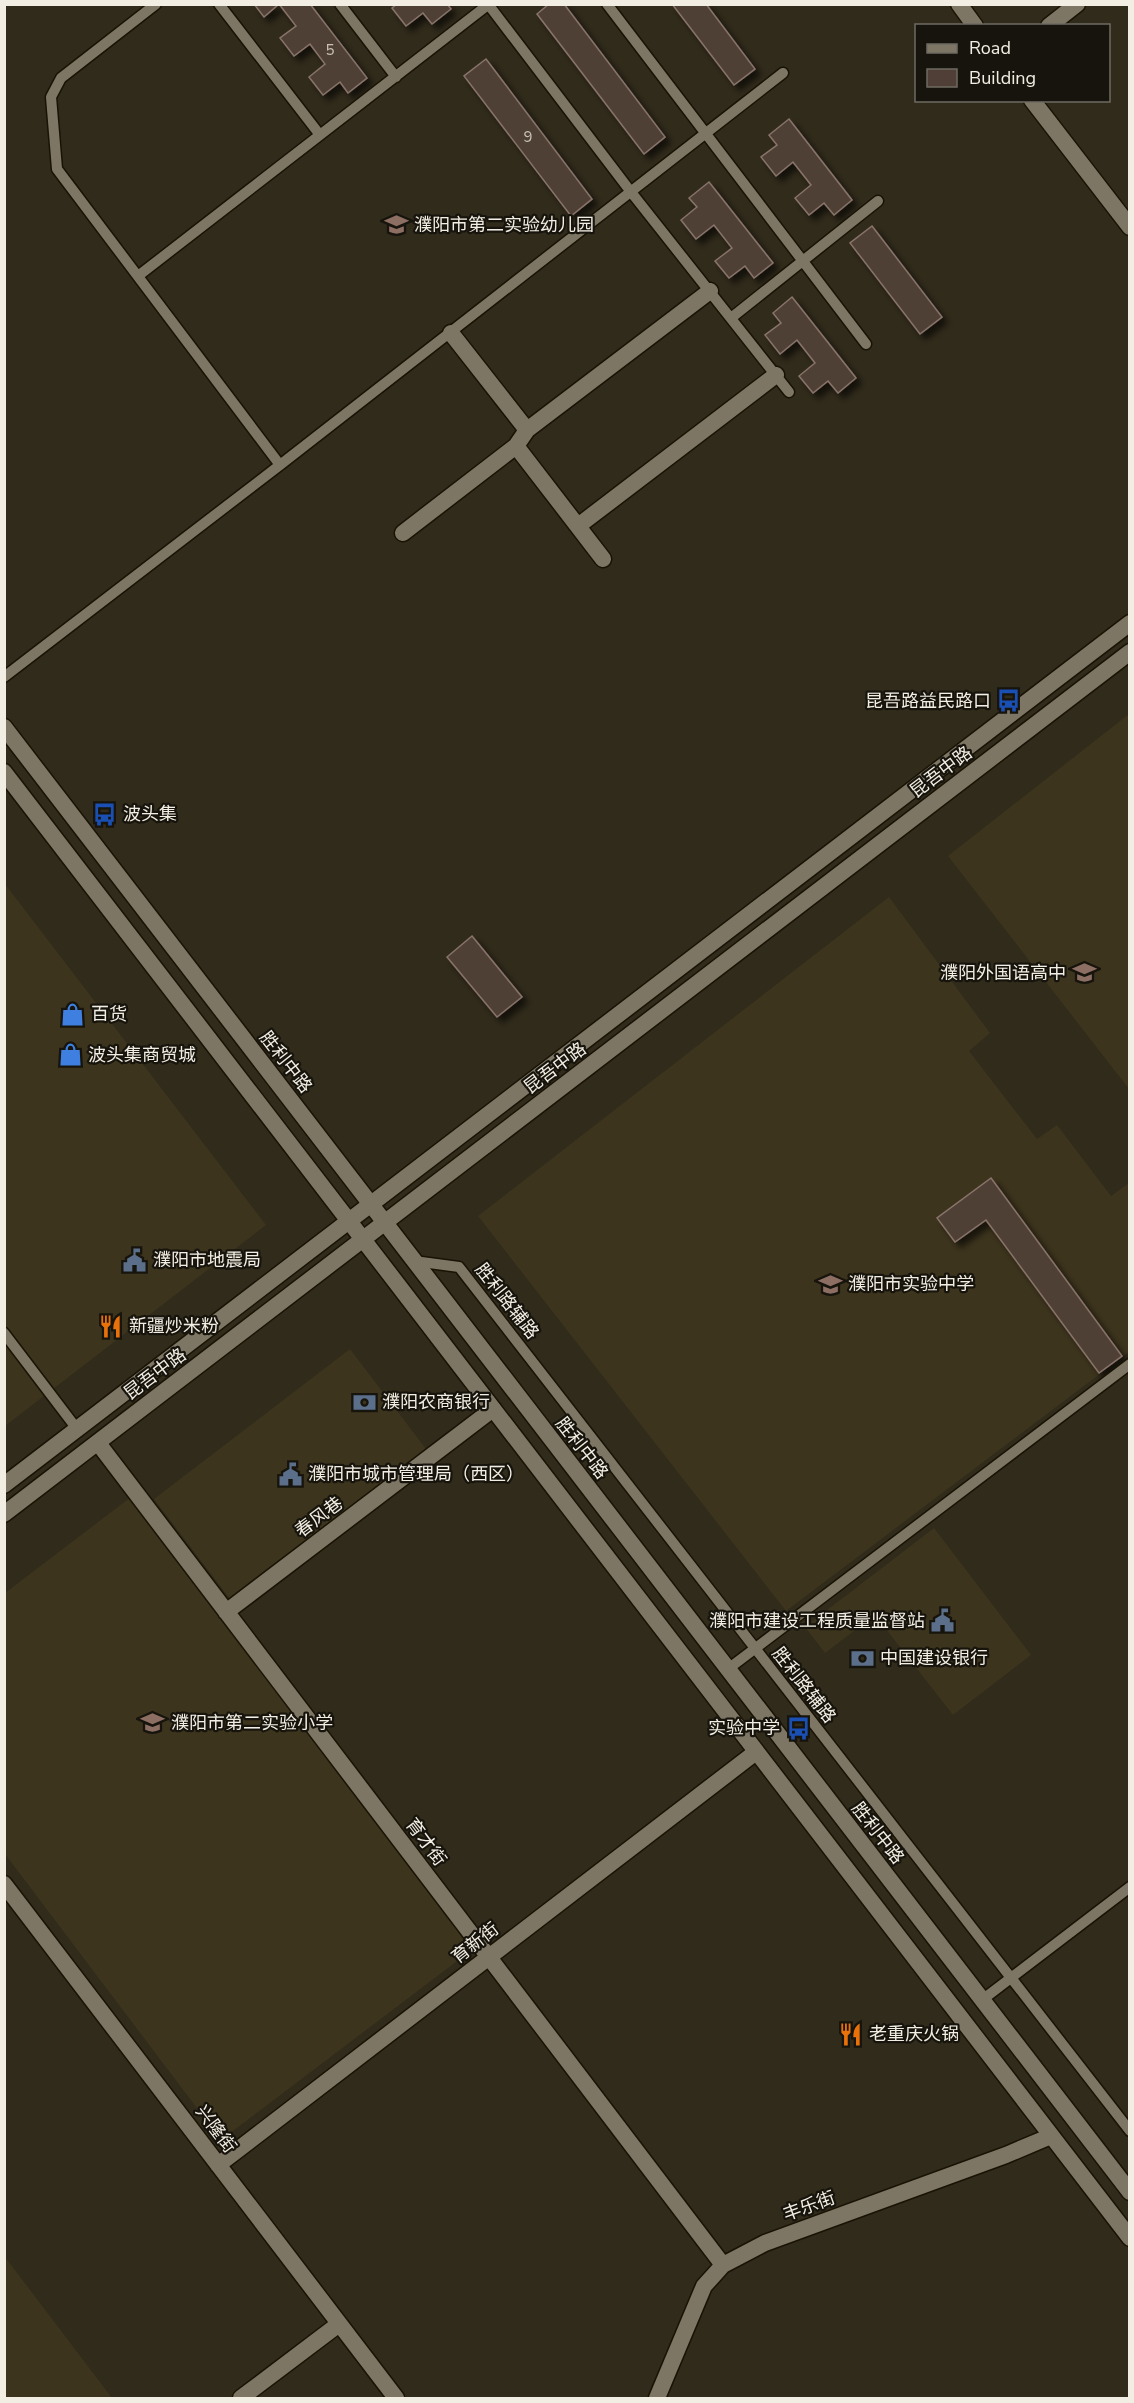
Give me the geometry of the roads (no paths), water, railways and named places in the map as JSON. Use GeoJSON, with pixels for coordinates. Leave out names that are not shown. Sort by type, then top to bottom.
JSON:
{"type":"FeatureCollection","features":[{"type":"Feature","properties":{"kind":"street"},"geometry":{"type":"LineString","coordinates":[[959,4],[974,24]]}},
{"type":"Feature","properties":{"kind":"street"},"geometry":{"type":"LineString","coordinates":[[1052,24],[1077,4]]}},
{"type":"Feature","properties":{"kind":"street"},"geometry":{"type":"LineString","coordinates":[[1034,102],[1130,227]]}},
{"type":"Feature","properties":{"kind":"street"},"geometry":{"type":"LineString","coordinates":[[403,533],[516,446],[527,430],[710,291]]}},
{"type":"Feature","properties":{"kind":"street"},"geometry":{"type":"LineString","coordinates":[[451,333],[527,430]]}},
{"type":"Feature","properties":{"kind":"street"},"geometry":{"type":"LineString","coordinates":[[578,526],[776,375]]}},
{"type":"Feature","properties":{"kind":"street"},"geometry":{"type":"LineString","coordinates":[[516,446],[603,559]]}},
{"type":"Feature","properties":{"kind":"street","name":"昆吾中路"},"geometry":{"type":"LineString","coordinates":[[4,1485],[1130,623]]}},
{"type":"Feature","properties":{"kind":"street","name":"昆吾中路"},"geometry":{"type":"LineString","coordinates":[[4,1514],[1130,652]]}},
{"type":"Feature","properties":{"kind":"street","name":"胜利中路"},"geometry":{"type":"LineString","coordinates":[[4,727],[1130,2192]]}},
{"type":"Feature","properties":{"kind":"street"},"geometry":{"type":"LineString","coordinates":[[4,772],[1130,2238]]}},
{"type":"Feature","properties":{"kind":"street","name":"春风巷"},"geometry":{"type":"LineString","coordinates":[[226,1612],[493,1409]]}},
{"type":"Feature","properties":{"kind":"street","name":"育才街"},"geometry":{"type":"LineString","coordinates":[[98,1443],[723,2265]]}},
{"type":"Feature","properties":{"kind":"street","name":"育新街"},"geometry":{"type":"LineString","coordinates":[[218,2165],[756,1752]]}},
{"type":"Feature","properties":{"kind":"street","name":"兴隆街"},"geometry":{"type":"LineString","coordinates":[[4,1884],[396,2398]]}},
{"type":"Feature","properties":{"kind":"street","name":"丰乐街"},"geometry":{"type":"LineString","coordinates":[[657,2398],[704,2286],[723,2265],[765,2243],[1006,2155],[1051,2136]]}},
{"type":"Feature","properties":{"kind":"street"},"geometry":{"type":"LineString","coordinates":[[241,2398],[339,2324]]}},
{"type":"Feature","properties":{"kind":"lane"},"geometry":{"type":"LineString","coordinates":[[156,4],[61,78],[51,97],[57,169],[280,465]]}},
{"type":"Feature","properties":{"kind":"lane"},"geometry":{"type":"LineString","coordinates":[[219,4],[320,135]]}},
{"type":"Feature","properties":{"kind":"lane"},"geometry":{"type":"LineString","coordinates":[[340,4],[396,77]]}},
{"type":"Feature","properties":{"kind":"lane"},"geometry":{"type":"LineString","coordinates":[[607,4],[866,344]]}},
{"type":"Feature","properties":{"kind":"lane"},"geometry":{"type":"LineString","coordinates":[[138,276],[488,5],[631,192],[789,392]]}},
{"type":"Feature","properties":{"kind":"lane"},"geometry":{"type":"LineString","coordinates":[[4,676],[451,333],[783,73]]}},
{"type":"Feature","properties":{"kind":"lane"},"geometry":{"type":"LineString","coordinates":[[731,318],[878,201]]}},
{"type":"Feature","properties":{"kind":"lane","name":"胜利路辅路"},"geometry":{"type":"LineString","coordinates":[[414,1261],[459,1267],[1130,2131]]}},
{"type":"Feature","properties":{"kind":"lane"},"geometry":{"type":"LineString","coordinates":[[4,1333],[77,1429]]}},
{"type":"Feature","properties":{"kind":"lane"},"geometry":{"type":"LineString","coordinates":[[728,1670],[1130,1364]]}},
{"type":"Feature","properties":{"kind":"lane"},"geometry":{"type":"LineString","coordinates":[[982,2000],[1130,1887]]}},
{"type":"Feature","properties":{"kind":"place","name":"濮阳市第二实验幼儿园"},"geometry":{"type":"Point","coordinates":[396,225]}},
{"type":"Feature","properties":{"kind":"place","name":"昆吾路益民路口"},"geometry":{"type":"Point","coordinates":[1009,701]}},
{"type":"Feature","properties":{"kind":"place","name":"波头集"},"geometry":{"type":"Point","coordinates":[105,814]}},
{"type":"Feature","properties":{"kind":"place","name":"濮阳外国语高中"},"geometry":{"type":"Point","coordinates":[1084,973]}},
{"type":"Feature","properties":{"kind":"place","name":"百货"},"geometry":{"type":"Point","coordinates":[73,1014]}},
{"type":"Feature","properties":{"kind":"place","name":"波头集商贸城"},"geometry":{"type":"Point","coordinates":[70,1055]}},
{"type":"Feature","properties":{"kind":"place","name":"濮阳市地震局"},"geometry":{"type":"Point","coordinates":[135,1260]}},
{"type":"Feature","properties":{"kind":"place","name":"濮阳市实验中学"},"geometry":{"type":"Point","coordinates":[830,1284]}},
{"type":"Feature","properties":{"kind":"place","name":"新疆炒米粉"},"geometry":{"type":"Point","coordinates":[111,1326]}},
{"type":"Feature","properties":{"kind":"place","name":"濮阳农商银行"},"geometry":{"type":"Point","coordinates":[364,1402]}},
{"type":"Feature","properties":{"kind":"place","name":"濮阳市城市管理局（西区）"},"geometry":{"type":"Point","coordinates":[290,1474]}},
{"type":"Feature","properties":{"kind":"place","name":"濮阳市建设工程质量监督站"},"geometry":{"type":"Point","coordinates":[943,1621]}},
{"type":"Feature","properties":{"kind":"place","name":"中国建设银行"},"geometry":{"type":"Point","coordinates":[862,1658]}},
{"type":"Feature","properties":{"kind":"place","name":"濮阳市第二实验小学"},"geometry":{"type":"Point","coordinates":[153,1723]}},
{"type":"Feature","properties":{"kind":"place","name":"实验中学"},"geometry":{"type":"Point","coordinates":[798,1728]}},
{"type":"Feature","properties":{"kind":"place","name":"老重庆火锅"},"geometry":{"type":"Point","coordinates":[851,2034]}}]}
